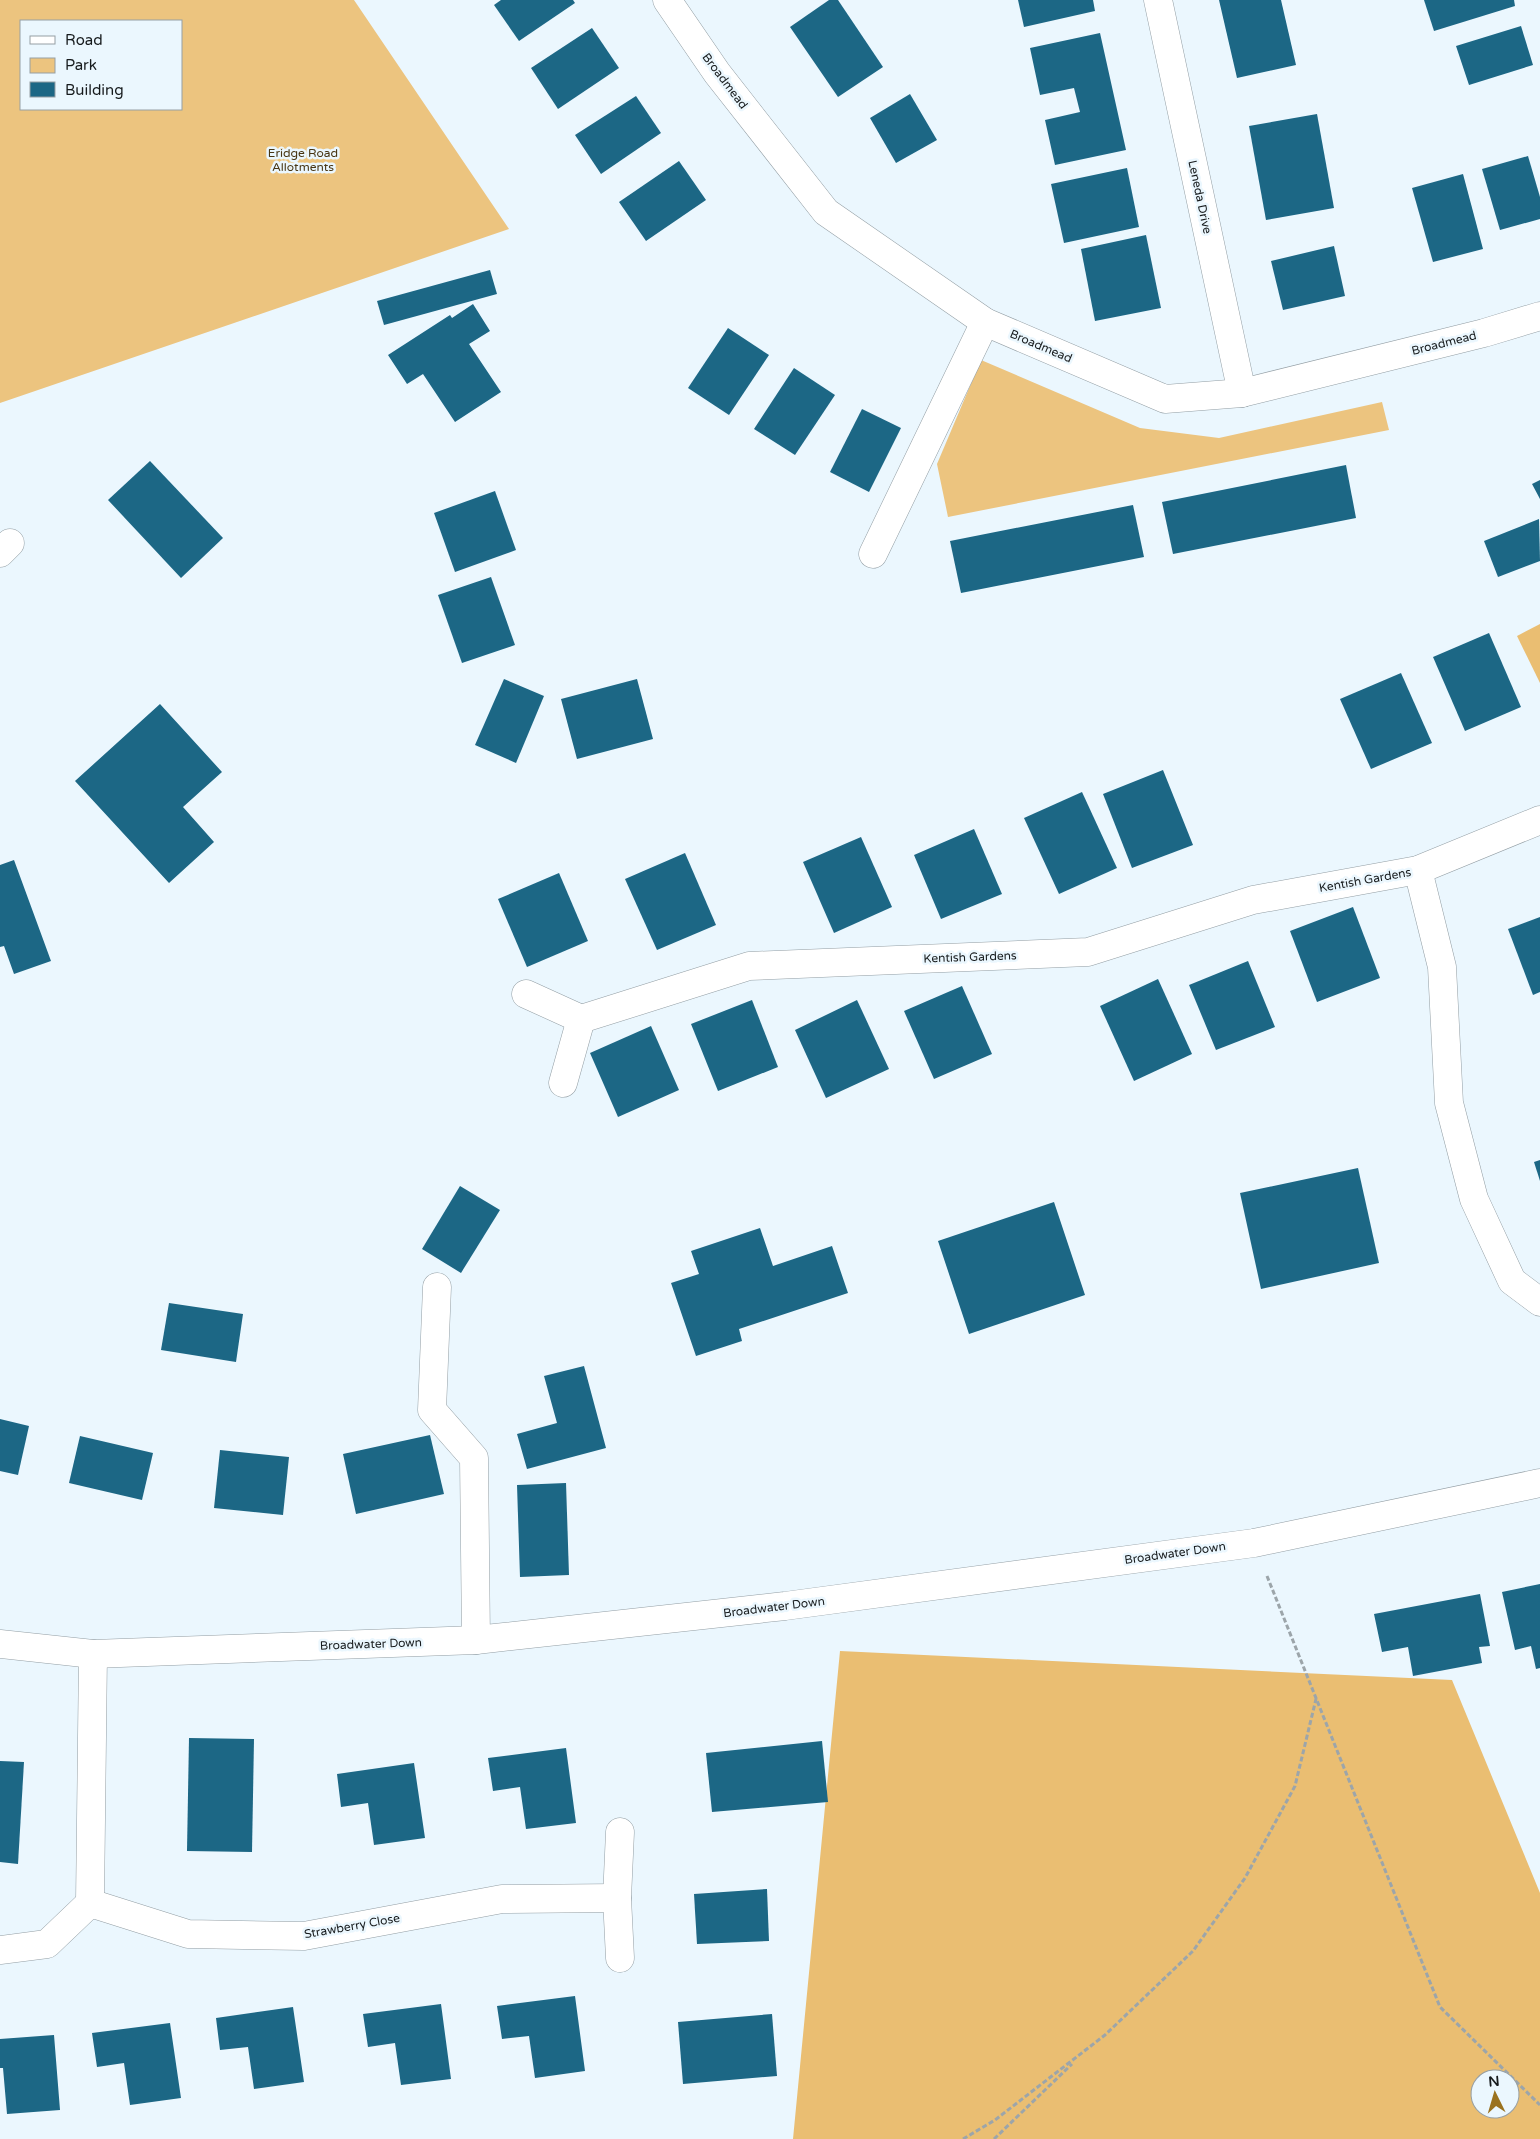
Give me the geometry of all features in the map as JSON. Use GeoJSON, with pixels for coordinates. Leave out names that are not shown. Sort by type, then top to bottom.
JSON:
{"type":"FeatureCollection","features":[{"type":"Feature","properties":{"kind":"street","name":"Broadmead"},"geometry":{"type":"LineString","coordinates":[[667,0],[717,73],[826,212],[985,322],[1166,399],[1242,393],[1484,334],[1540,316]]}},
{"type":"Feature","properties":{"kind":"street","name":"Leneda Drive"},"geometry":{"type":"LineString","coordinates":[[1158,0],[1242,393]]}},
{"type":"Feature","properties":{"kind":"street"},"geometry":{"type":"LineString","coordinates":[[872,554],[985,322]]}},
{"type":"Feature","properties":{"kind":"street","name":"Kentish Gardens"},"geometry":{"type":"LineString","coordinates":[[581,1020],[749,966],[1088,952],[1253,900],[1418,870],[1540,820]]}},
{"type":"Feature","properties":{"kind":"street","name":"Kentish Gardens"},"geometry":{"type":"LineString","coordinates":[[1418,870],[1442,968],[1449,1103],[1474,1199],[1512,1281],[1540,1302]]}},
{"type":"Feature","properties":{"kind":"street"},"geometry":{"type":"LineString","coordinates":[[526,994],[581,1020],[563,1084]]}},
{"type":"Feature","properties":{"kind":"street"},"geometry":{"type":"LineString","coordinates":[[437,1287],[432,1410],[474,1458],[476,1640]]}},
{"type":"Feature","properties":{"kind":"street","name":"Broadwater Down"},"geometry":{"type":"LineString","coordinates":[[0,1644],[93,1654],[476,1640],[784,1606],[1254,1543],[1540,1484]]}},
{"type":"Feature","properties":{"kind":"street"},"geometry":{"type":"LineString","coordinates":[[0,1950],[48,1944],[90,1903],[93,1654]]}},
{"type":"Feature","properties":{"kind":"street"},"geometry":{"type":"LineString","coordinates":[[620,1832],[617,1898],[620,1958]]}},
{"type":"Feature","properties":{"kind":"street","name":"Strawberry Close"},"geometry":{"type":"LineString","coordinates":[[90,1903],[188,1934],[304,1936],[502,1899],[617,1898]]}},
{"type":"Feature","properties":{"kind":"path"},"geometry":{"type":"LineString","coordinates":[[1254,1543],[1440,2007],[1540,2104]]}},
{"type":"Feature","properties":{"kind":"path"},"geometry":{"type":"LineString","coordinates":[[963,2139],[995,2120],[1105,2035],[1193,1951],[1245,1878],[1296,1786],[1316,1698]]}},
{"type":"Feature","properties":{"kind":"path"},"geometry":{"type":"LineString","coordinates":[[994,2139],[1074,2061]]}},
{"type":"Feature","properties":{"kind":"green space","name":"Eridge Road Allotments"},"geometry":{"type":"Polygon","coordinates":[[[0,0],[354,0],[509,229],[0,403],[0,0]]]}},
{"type":"Feature","properties":{"kind":"green space"},"geometry":{"type":"Polygon","coordinates":[[[981,360],[1140,428],[1219,438],[1382,402],[1389,430],[948,517],[937,464],[981,360]]]}},
{"type":"Feature","properties":{"kind":"shaded area"},"geometry":{"type":"Polygon","coordinates":[[[1540,624],[1540,683],[1517,636],[1540,624]]]}},
{"type":"Feature","properties":{"kind":"shaded area"},"geometry":{"type":"Polygon","coordinates":[[[840,1651],[1452,1680],[1540,1893],[1540,2139],[793,2139],[840,1651]]]}},
{"type":"Feature","properties":{"kind":"building"},"geometry":{"type":"Polygon","coordinates":[[[501,0],[573,0],[575,3],[519,41],[494,5],[501,0]]]}},
{"type":"Feature","properties":{"kind":"building"},"geometry":{"type":"Polygon","coordinates":[[[829,0],[838,0],[883,67],[838,97],[790,27],[829,0]]]}},
{"type":"Feature","properties":{"kind":"building"},"geometry":{"type":"Polygon","coordinates":[[[1018,0],[1093,0],[1095,11],[1024,27],[1018,0]]]}},
{"type":"Feature","properties":{"kind":"building"},"geometry":{"type":"Polygon","coordinates":[[[1219,0],[1281,0],[1296,65],[1237,78],[1219,0]]]}},
{"type":"Feature","properties":{"kind":"building"},"geometry":{"type":"Polygon","coordinates":[[[1424,0],[1514,0],[1515,6],[1434,31],[1424,0]]]}},
{"type":"Feature","properties":{"kind":"building"},"geometry":{"type":"Polygon","coordinates":[[[1521,26],[1533,65],[1469,85],[1456,46],[1521,26]]]}},
{"type":"Feature","properties":{"kind":"building"},"geometry":{"type":"Polygon","coordinates":[[[592,28],[619,68],[558,109],[531,68],[592,28]]]}},
{"type":"Feature","properties":{"kind":"building"},"geometry":{"type":"Polygon","coordinates":[[[1100,33],[1126,150],[1055,165],[1045,120],[1080,112],[1074,88],[1040,95],[1030,48],[1100,33]]]}},
{"type":"Feature","properties":{"kind":"building"},"geometry":{"type":"Polygon","coordinates":[[[910,94],[937,140],[896,163],[870,118],[910,94]]]}},
{"type":"Feature","properties":{"kind":"building"},"geometry":{"type":"Polygon","coordinates":[[[636,96],[661,133],[601,174],[575,135],[636,96]]]}},
{"type":"Feature","properties":{"kind":"building"},"geometry":{"type":"Polygon","coordinates":[[[1317,114],[1334,208],[1266,220],[1249,126],[1317,114]]]}},
{"type":"Feature","properties":{"kind":"building"},"geometry":{"type":"Polygon","coordinates":[[[1528,156],[1540,197],[1540,219],[1500,230],[1482,169],[1528,156]]]}},
{"type":"Feature","properties":{"kind":"building"},"geometry":{"type":"Polygon","coordinates":[[[679,161],[706,200],[646,241],[619,202],[679,161]]]}},
{"type":"Feature","properties":{"kind":"building"},"geometry":{"type":"Polygon","coordinates":[[[1127,168],[1139,227],[1064,243],[1051,184],[1127,168]]]}},
{"type":"Feature","properties":{"kind":"building"},"geometry":{"type":"Polygon","coordinates":[[[1463,174],[1483,249],[1433,262],[1412,188],[1463,174]]]}},
{"type":"Feature","properties":{"kind":"building"},"geometry":{"type":"Polygon","coordinates":[[[1146,235],[1161,308],[1095,321],[1081,249],[1146,235]]]}},
{"type":"Feature","properties":{"kind":"building"},"geometry":{"type":"Polygon","coordinates":[[[1334,246],[1345,296],[1283,310],[1271,261],[1334,246]]]}},
{"type":"Feature","properties":{"kind":"building"},"geometry":{"type":"Polygon","coordinates":[[[490,270],[497,294],[384,325],[377,301],[490,270]]]}},
{"type":"Feature","properties":{"kind":"building"},"geometry":{"type":"Polygon","coordinates":[[[473,304],[490,331],[469,344],[501,392],[455,422],[423,374],[407,384],[388,355],[450,315],[452,318],[473,304]]]}},
{"type":"Feature","properties":{"kind":"building"},"geometry":{"type":"Polygon","coordinates":[[[728,328],[769,355],[729,415],[688,388],[728,328]]]}},
{"type":"Feature","properties":{"kind":"building"},"geometry":{"type":"Polygon","coordinates":[[[794,368],[835,395],[795,455],[754,429],[794,368]]]}},
{"type":"Feature","properties":{"kind":"building"},"geometry":{"type":"Polygon","coordinates":[[[862,409],[901,428],[869,492],[830,472],[862,409]]]}},
{"type":"Feature","properties":{"kind":"building"},"geometry":{"type":"Polygon","coordinates":[[[150,461],[223,538],[181,578],[108,500],[150,461]]]}},
{"type":"Feature","properties":{"kind":"building"},"geometry":{"type":"Polygon","coordinates":[[[1346,465],[1356,518],[1173,554],[1162,502],[1346,465]]]}},
{"type":"Feature","properties":{"kind":"building"},"geometry":{"type":"Polygon","coordinates":[[[1540,480],[1540,499],[1532,484],[1540,480]]]}},
{"type":"Feature","properties":{"kind":"building"},"geometry":{"type":"Polygon","coordinates":[[[495,491],[516,550],[455,572],[434,513],[495,491]]]}},
{"type":"Feature","properties":{"kind":"building"},"geometry":{"type":"Polygon","coordinates":[[[1133,505],[1144,557],[961,593],[950,541],[1133,505]]]}},
{"type":"Feature","properties":{"kind":"building"},"geometry":{"type":"Polygon","coordinates":[[[1539,519],[1540,561],[1498,577],[1484,541],[1539,519]]]}},
{"type":"Feature","properties":{"kind":"building"},"geometry":{"type":"Polygon","coordinates":[[[491,577],[515,645],[462,663],[438,595],[491,577]]]}},
{"type":"Feature","properties":{"kind":"building"},"geometry":{"type":"Polygon","coordinates":[[[1489,633],[1521,707],[1465,731],[1433,657],[1489,633]]]}},
{"type":"Feature","properties":{"kind":"building"},"geometry":{"type":"Polygon","coordinates":[[[1401,673],[1432,743],[1371,769],[1340,699],[1401,673]]]}},
{"type":"Feature","properties":{"kind":"building"},"geometry":{"type":"Polygon","coordinates":[[[504,679],[544,696],[516,763],[475,745],[504,679]]]}},
{"type":"Feature","properties":{"kind":"building"},"geometry":{"type":"Polygon","coordinates":[[[637,679],[653,739],[577,759],[561,699],[637,679]]]}},
{"type":"Feature","properties":{"kind":"building"},"geometry":{"type":"Polygon","coordinates":[[[160,704],[222,772],[183,807],[214,842],[169,883],[75,781],[160,704]]]}},
{"type":"Feature","properties":{"kind":"building"},"geometry":{"type":"Polygon","coordinates":[[[1163,770],[1193,845],[1132,868],[1103,794],[1163,770]]]}},
{"type":"Feature","properties":{"kind":"building"},"geometry":{"type":"Polygon","coordinates":[[[1082,792],[1117,868],[1059,894],[1024,818],[1082,792]]]}},
{"type":"Feature","properties":{"kind":"building"},"geometry":{"type":"Polygon","coordinates":[[[974,829],[1002,894],[941,919],[914,855],[974,829]]]}},
{"type":"Feature","properties":{"kind":"building"},"geometry":{"type":"Polygon","coordinates":[[[861,837],[892,907],[834,933],[803,862],[861,837]]]}},
{"type":"Feature","properties":{"kind":"building"},"geometry":{"type":"Polygon","coordinates":[[[685,853],[716,925],[657,950],[625,879],[685,853]]]}},
{"type":"Feature","properties":{"kind":"building"},"geometry":{"type":"Polygon","coordinates":[[[14,860],[51,961],[14,974],[4,946],[0,947],[0,865],[14,860]]]}},
{"type":"Feature","properties":{"kind":"building"},"geometry":{"type":"Polygon","coordinates":[[[559,873],[588,941],[527,967],[498,899],[559,873]]]}},
{"type":"Feature","properties":{"kind":"building"},"geometry":{"type":"Polygon","coordinates":[[[1353,907],[1380,978],[1317,1002],[1290,931],[1353,907]]]}},
{"type":"Feature","properties":{"kind":"building"},"geometry":{"type":"Polygon","coordinates":[[[1540,917],[1540,992],[1533,995],[1508,929],[1540,917]]]}},
{"type":"Feature","properties":{"kind":"building"},"geometry":{"type":"Polygon","coordinates":[[[1248,961],[1275,1027],[1216,1050],[1189,985],[1248,961]]]}},
{"type":"Feature","properties":{"kind":"building"},"geometry":{"type":"Polygon","coordinates":[[[1158,979],[1192,1054],[1134,1081],[1100,1006],[1158,979]]]}},
{"type":"Feature","properties":{"kind":"building"},"geometry":{"type":"Polygon","coordinates":[[[962,986],[992,1054],[934,1079],[904,1011],[962,986]]]}},
{"type":"Feature","properties":{"kind":"building"},"geometry":{"type":"Polygon","coordinates":[[[752,1000],[778,1067],[718,1091],[691,1024],[752,1000]]]}},
{"type":"Feature","properties":{"kind":"building"},"geometry":{"type":"Polygon","coordinates":[[[857,1000],[889,1069],[826,1098],[795,1030],[857,1000]]]}},
{"type":"Feature","properties":{"kind":"building"},"geometry":{"type":"Polygon","coordinates":[[[651,1026],[679,1090],[618,1117],[590,1053],[651,1026]]]}},
{"type":"Feature","properties":{"kind":"building"},"geometry":{"type":"Polygon","coordinates":[[[1540,1160],[1540,1181],[1534,1162],[1540,1160]]]}},
{"type":"Feature","properties":{"kind":"building"},"geometry":{"type":"Polygon","coordinates":[[[1358,1168],[1379,1263],[1261,1289],[1240,1193],[1358,1168]]]}},
{"type":"Feature","properties":{"kind":"building"},"geometry":{"type":"Polygon","coordinates":[[[460,1186],[500,1210],[461,1273],[422,1249],[460,1186]]]}},
{"type":"Feature","properties":{"kind":"building"},"geometry":{"type":"Polygon","coordinates":[[[1054,1202],[1085,1295],[969,1334],[938,1241],[1054,1202]]]}},
{"type":"Feature","properties":{"kind":"building"},"geometry":{"type":"Polygon","coordinates":[[[760,1228],[773,1266],[832,1246],[848,1293],[739,1329],[742,1341],[696,1356],[671,1283],[699,1274],[691,1251],[760,1228]]]}},
{"type":"Feature","properties":{"kind":"building"},"geometry":{"type":"Polygon","coordinates":[[[169,1303],[243,1314],[236,1362],[161,1350],[169,1303]]]}},
{"type":"Feature","properties":{"kind":"building"},"geometry":{"type":"Polygon","coordinates":[[[584,1366],[606,1448],[527,1469],[517,1434],[557,1423],[544,1376],[584,1366]]]}},
{"type":"Feature","properties":{"kind":"building"},"geometry":{"type":"Polygon","coordinates":[[[0,1419],[29,1426],[18,1475],[0,1471],[0,1419]]]}},
{"type":"Feature","properties":{"kind":"building"},"geometry":{"type":"Polygon","coordinates":[[[430,1435],[444,1494],[356,1514],[343,1454],[430,1435]]]}},
{"type":"Feature","properties":{"kind":"building"},"geometry":{"type":"Polygon","coordinates":[[[80,1436],[153,1453],[142,1500],[69,1483],[80,1436]]]}},
{"type":"Feature","properties":{"kind":"building"},"geometry":{"type":"Polygon","coordinates":[[[220,1450],[289,1457],[283,1515],[214,1508],[220,1450]]]}},
{"type":"Feature","properties":{"kind":"building"},"geometry":{"type":"Polygon","coordinates":[[[566,1483],[569,1575],[520,1577],[517,1485],[566,1483]]]}},
{"type":"Feature","properties":{"kind":"building"},"geometry":{"type":"Polygon","coordinates":[[[1540,1584],[1540,1668],[1536,1669],[1531,1646],[1515,1650],[1502,1592],[1540,1584]]]}},
{"type":"Feature","properties":{"kind":"building"},"geometry":{"type":"Polygon","coordinates":[[[1480,1594],[1490,1646],[1479,1647],[1482,1663],[1413,1676],[1408,1647],[1382,1652],[1374,1614],[1480,1594]]]}},
{"type":"Feature","properties":{"kind":"building"},"geometry":{"type":"Polygon","coordinates":[[[189,1738],[254,1739],[252,1852],[187,1851],[189,1738]]]}},
{"type":"Feature","properties":{"kind":"building"},"geometry":{"type":"Polygon","coordinates":[[[822,1741],[828,1802],[712,1812],[706,1753],[822,1741]]]}},
{"type":"Feature","properties":{"kind":"building"},"geometry":{"type":"Polygon","coordinates":[[[566,1748],[576,1823],[526,1829],[520,1787],[493,1791],[488,1758],[566,1748]]]}},
{"type":"Feature","properties":{"kind":"building"},"geometry":{"type":"Polygon","coordinates":[[[0,1761],[24,1762],[18,1864],[0,1862],[0,1761]]]}},
{"type":"Feature","properties":{"kind":"building"},"geometry":{"type":"Polygon","coordinates":[[[414,1763],[425,1838],[374,1845],[368,1803],[341,1807],[337,1774],[414,1763]]]}},
{"type":"Feature","properties":{"kind":"building"},"geometry":{"type":"Polygon","coordinates":[[[767,1889],[769,1941],[697,1944],[694,1894],[767,1889]]]}},
{"type":"Feature","properties":{"kind":"building"},"geometry":{"type":"Polygon","coordinates":[[[575,1996],[585,2071],[535,2078],[529,2036],[502,2039],[497,2006],[575,1996]]]}},
{"type":"Feature","properties":{"kind":"building"},"geometry":{"type":"Polygon","coordinates":[[[441,2004],[451,2079],[401,2085],[395,2043],[368,2047],[363,2014],[441,2004]]]}},
{"type":"Feature","properties":{"kind":"building"},"geometry":{"type":"Polygon","coordinates":[[[293,2007],[304,2082],[254,2089],[248,2047],[220,2050],[216,2018],[293,2007]]]}},
{"type":"Feature","properties":{"kind":"building"},"geometry":{"type":"Polygon","coordinates":[[[772,2014],[777,2076],[683,2084],[678,2022],[772,2014]]]}},
{"type":"Feature","properties":{"kind":"building"},"geometry":{"type":"Polygon","coordinates":[[[170,2023],[181,2098],[130,2105],[124,2063],[97,2067],[92,2033],[170,2023]]]}},
{"type":"Feature","properties":{"kind":"building"},"geometry":{"type":"Polygon","coordinates":[[[54,2035],[60,2110],[7,2114],[3,2068],[0,2068],[0,2039],[54,2035]]]}}]}
